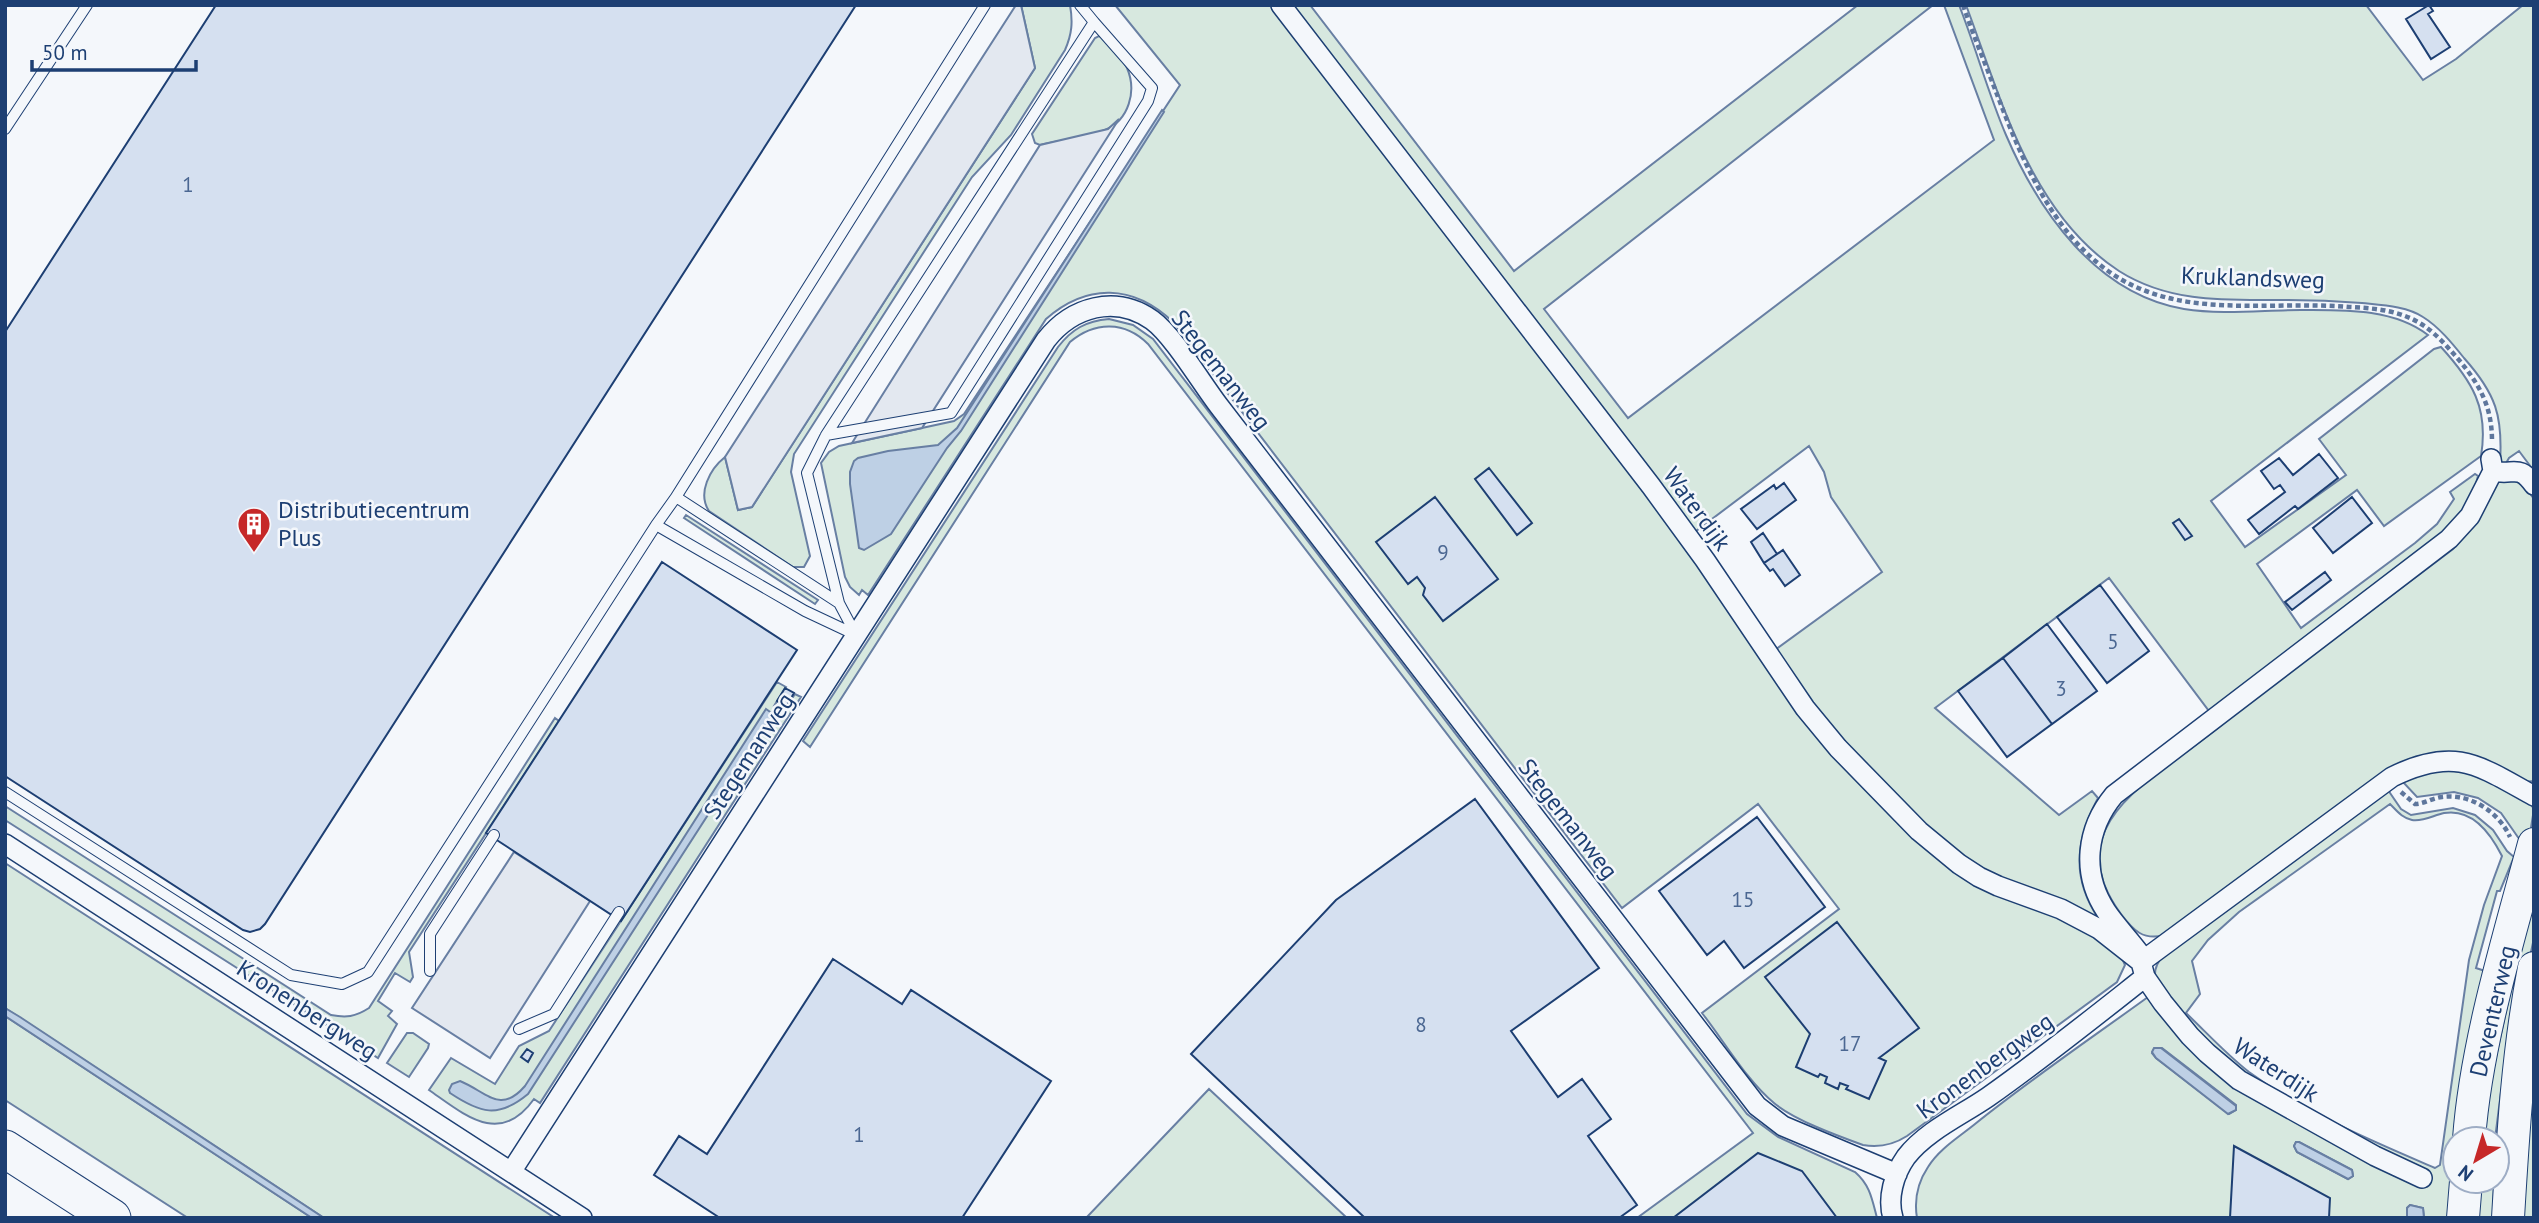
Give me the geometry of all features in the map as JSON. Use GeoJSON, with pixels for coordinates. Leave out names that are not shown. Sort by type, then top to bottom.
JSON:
{"type":"FeatureCollection","features":[{"type":"Feature","properties":{"kind":"highway"},"geometry":{"type":"LineString","coordinates":[[5,1149],[111,1218]]}},
{"type":"Feature","properties":{"kind":"main road","name":"Deventerweg"},"geometry":{"type":"LineString","coordinates":[[2470,1125],[2483,1050],[2533,848]]}},
{"type":"Feature","properties":{"kind":"main road","name":"Deventerweg"},"geometry":{"type":"LineString","coordinates":[[2508,1218],[2514,1115],[2534,968]]}},
{"type":"Feature","properties":{"kind":"main road"},"geometry":{"type":"LineString","coordinates":[[2462,1218],[2464,1195]]}},
{"type":"Feature","properties":{"kind":"street","name":"Waterdijk"},"geometry":{"type":"LineString","coordinates":[[1281,5],[1651,486],[1705,560],[1805,708],[1838,748],[1919,831],[1959,864],[1998,886],[2090,922],[2143,970],[2163,1003],[2190,1036],[2239,1080],[2375,1156],[2421,1178]]}},
{"type":"Feature","properties":{"kind":"street","name":"Stegemanweg"},"geometry":{"type":"LineString","coordinates":[[512,1172],[1055,329],[1067,319],[1094,307],[1124,307],[1139,313],[1163,331],[1757,1106],[1783,1125],[1897,1174]]}},
{"type":"Feature","properties":{"kind":"street"},"geometry":{"type":"LineString","coordinates":[[2534,485],[2526,475],[2517,470],[2506,472],[2492,464],[2470,516],[2449,539],[2130,782],[2106,805],[2098,817],[2090,843],[2092,879],[2107,912],[2140,954],[2143,970],[2392,777],[2425,763],[2456,760],[2491,772],[2534,796]]}},
{"type":"Feature","properties":{"kind":"street","name":"Kronenbergweg"},"geometry":{"type":"LineString","coordinates":[[5,844],[582,1218]]}},
{"type":"Feature","properties":{"kind":"street","name":"Kronenbergweg"},"geometry":{"type":"LineString","coordinates":[[1893,1218],[1890,1200],[1897,1174],[1920,1143],[2020,1073],[2143,970]]}},
{"type":"Feature","properties":{"kind":"lane"},"geometry":{"type":"LineString","coordinates":[[5,129],[87,5]]}},
{"type":"Feature","properties":{"kind":"lane"},"geometry":{"type":"LineString","coordinates":[[5,792],[291,975],[342,985],[368,972],[676,497],[985,5]]}},
{"type":"Feature","properties":{"kind":"lane"},"geometry":{"type":"LineString","coordinates":[[826,435],[951,413],[1148,101],[1152,88],[1080,5]]}},
{"type":"Feature","properties":{"kind":"lane"},"geometry":{"type":"LineString","coordinates":[[856,635],[839,603],[807,473],[826,435],[1094,22]]}},
{"type":"Feature","properties":{"kind":"lane"},"geometry":{"type":"LineString","coordinates":[[676,497],[839,603]]}},
{"type":"Feature","properties":{"kind":"lane"},"geometry":{"type":"LineString","coordinates":[[656,525],[805,611],[856,635]]}},
{"type":"Feature","properties":{"kind":"lane"},"geometry":{"type":"LineString","coordinates":[[430,971],[429,934],[495,835]]}},
{"type":"Feature","properties":{"kind":"lane"},"geometry":{"type":"LineString","coordinates":[[519,1029],[554,1014],[619,912]]}},
{"type":"Feature","properties":{"kind":"path","name":"Kruklandsweg"},"geometry":{"type":"LineString","coordinates":[[1963,5],[2020,154],[2037,187],[2072,237],[2103,267],[2126,283],[2186,303],[2239,306],[2317,304],[2392,312],[2417,321],[2449,349],[2482,390],[2492,426],[2492,464]]}},
{"type":"Feature","properties":{"kind":"path"},"geometry":{"type":"LineString","coordinates":[[2392,777],[2403,794],[2415,804],[2446,796],[2473,801],[2502,822],[2518,846],[2533,848]]}},
{"type":"Feature","properties":{"kind":"shaded area"},"geometry":{"type":"Polygon","coordinates":[[[1016,5],[1021,5],[1035,68],[752,507],[738,510],[725,457],[1016,5]]]}},
{"type":"Feature","properties":{"kind":"shaded area"},"geometry":{"type":"Polygon","coordinates":[[[1021,5],[1070,5],[1071,28],[1065,50],[1011,135],[972,177],[794,454],[791,472],[810,556],[804,567],[793,567],[709,511],[704,497],[707,482],[714,468],[725,457],[738,510],[752,507],[1035,68],[1021,5]]]}},
{"type":"Feature","properties":{"kind":"shaded area"},"geometry":{"type":"Polygon","coordinates":[[[1115,5],[1274,5],[1718,587],[1932,849],[2072,918],[2121,956],[2125,965],[2117,982],[1897,1142],[1881,1146],[1863,1145],[1817,1127],[1774,1103],[1754,1084],[1702,1013],[1839,909],[1758,804],[1622,908],[1173,322],[1158,309],[1126,295],[1094,294],[1062,307],[1046,319],[868,595],[862,590],[859,595],[850,587],[845,577],[821,463],[829,452],[839,446],[954,421],[964,414],[1180,85],[1115,5]]]}},
{"type":"Feature","properties":{"kind":"shaded area"},"geometry":{"type":"Polygon","coordinates":[[[1286,5],[1310,5],[1514,271],[1858,5],[1933,5],[1544,309],[1628,418],[1994,140],[1944,5],[1959,5],[2006,135],[2035,193],[2074,245],[2098,268],[2124,286],[2152,300],[2184,309],[2213,312],[2367,312],[2399,320],[2428,335],[2211,501],[2245,547],[2346,475],[2319,439],[2434,349],[2441,347],[2476,396],[2482,424],[2481,456],[2384,526],[2357,490],[2257,564],[2301,628],[2437,524],[2454,499],[2450,492],[2475,474],[2478,476],[2476,485],[2464,509],[2441,537],[2209,711],[2109,578],[1935,708],[2059,815],[2092,791],[2098,798],[2085,830],[2080,860],[2084,890],[2100,921],[1963,861],[1838,740],[1775,650],[1882,572],[1831,497],[1824,472],[1809,446],[1692,534],[1286,5]]]}},
{"type":"Feature","properties":{"kind":"shaded area"},"geometry":{"type":"Polygon","coordinates":[[[1966,5],[2366,5],[2423,80],[2456,59],[2523,5],[2534,5],[2534,471],[2519,451],[2509,458],[2505,465],[2500,463],[2498,419],[2484,383],[2450,341],[2417,313],[2362,303],[2222,300],[2180,295],[2139,282],[2119,271],[2088,247],[2062,218],[2022,151],[1966,5]]]}},
{"type":"Feature","properties":{"kind":"shaded area"},"geometry":{"type":"Polygon","coordinates":[[[1099,36],[1116,52],[1127,68],[1131,95],[1125,112],[1113,125],[1097,133],[1040,145],[1035,143],[1032,134],[1095,38],[1099,36]]]}},
{"type":"Feature","properties":{"kind":"shaded area"},"geometry":{"type":"Polygon","coordinates":[[[1119,119],[922,428],[852,443],[1040,145],[1108,129],[1119,119]]]}},
{"type":"Feature","properties":{"kind":"shaded area"},"geometry":{"type":"Polygon","coordinates":[[[1109,319],[1133,325],[1153,339],[1747,1114],[1778,1137],[1855,1172],[1867,1187],[1877,1218],[1637,1218],[1753,1133],[1148,344],[1130,331],[1110,326],[1100,327],[1070,342],[810,747],[803,741],[1058,347],[1080,327],[1109,319]]]}},
{"type":"Feature","properties":{"kind":"shaded area"},"geometry":{"type":"Polygon","coordinates":[[[2518,478],[2534,499],[2534,781],[2524,782],[2432,755],[2165,935],[2151,937],[2134,929],[2121,914],[2102,880],[2100,849],[2109,822],[2128,798],[2153,776],[2453,549],[2474,525],[2497,482],[2518,478]]]}},
{"type":"Feature","properties":{"kind":"shaded area"},"geometry":{"type":"Polygon","coordinates":[[[686,515],[818,600],[815,604],[684,518],[686,515]]]}},
{"type":"Feature","properties":{"kind":"shaded area"},"geometry":{"type":"Polygon","coordinates":[[[777,682],[786,687],[774,706],[783,712],[795,694],[801,697],[540,1103],[534,1099],[521,1113],[508,1121],[495,1124],[469,1116],[429,1090],[451,1058],[495,1084],[519,1046],[549,1031],[777,682]]]}},
{"type":"Feature","properties":{"kind":"shaded area"},"geometry":{"type":"Polygon","coordinates":[[[555,718],[559,721],[409,952],[413,977],[410,982],[395,973],[378,1001],[392,1011],[388,1016],[397,1024],[378,1058],[5,820],[5,806],[331,1015],[350,1016],[369,1008],[555,718]]]}},
{"type":"Feature","properties":{"kind":"shaded area"},"geometry":{"type":"Polygon","coordinates":[[[2439,769],[2478,774],[2529,802],[2534,809],[2530,834],[2522,843],[2501,813],[2478,798],[2454,792],[2417,797],[2402,781],[2439,769]]]}},
{"type":"Feature","properties":{"kind":"shaded area"},"geometry":{"type":"Polygon","coordinates":[[[2388,790],[2401,809],[2411,815],[2453,808],[2475,815],[2493,830],[2514,857],[2500,891],[2497,891],[2476,968],[2485,971],[2462,1125],[2446,1125],[2469,960],[2484,905],[2502,856],[2480,824],[2464,815],[2444,813],[2412,820],[2402,816],[2390,804],[2239,912],[2208,940],[2192,961],[2200,994],[2186,1013],[2224,1051],[2270,1087],[2339,1125],[2435,1168],[2440,1165],[2441,1158],[2441,1195],[2452,1195],[2451,1218],[2424,1218],[2423,1208],[2410,1205],[2407,1208],[2407,1218],[1917,1218],[1917,1198],[1922,1179],[1943,1149],[2148,997],[2202,1057],[2250,1093],[2390,1170],[2422,1184],[2424,1173],[2358,1142],[2277,1097],[2237,1071],[2200,1040],[2184,1022],[2155,978],[2158,963],[2170,949],[2388,790]],[[2162,1048],[2154,1049],[2152,1053],[2156,1058],[2229,1114],[2236,1110],[2236,1105],[2162,1048]],[[2296,1142],[2294,1146],[2297,1152],[2348,1179],[2353,1176],[2352,1170],[2296,1142]]]}},
{"type":"Feature","properties":{"kind":"shaded area"},"geometry":{"type":"Polygon","coordinates":[[[514,852],[590,901],[490,1058],[412,1008],[514,852]]]}},
{"type":"Feature","properties":{"kind":"shaded area"},"geometry":{"type":"Polygon","coordinates":[[[5,863],[555,1218],[324,1218],[5,1008],[5,863]]]}},
{"type":"Feature","properties":{"kind":"shaded area"},"geometry":{"type":"Polygon","coordinates":[[[2534,883],[2534,938],[2501,1092],[2497,1125],[2481,1125],[2534,883]]]}},
{"type":"Feature","properties":{"kind":"shaded area"},"geometry":{"type":"Polygon","coordinates":[[[5,1016],[312,1218],[188,1218],[5,1100],[5,1016]]]}},
{"type":"Feature","properties":{"kind":"shaded area"},"geometry":{"type":"Polygon","coordinates":[[[2534,1019],[2534,1218],[2517,1218],[2534,1019]]]}},
{"type":"Feature","properties":{"kind":"shaded area"},"geometry":{"type":"Polygon","coordinates":[[[407,1033],[413,1033],[429,1044],[409,1077],[387,1063],[407,1033]]]}},
{"type":"Feature","properties":{"kind":"shaded area"},"geometry":{"type":"Polygon","coordinates":[[[1209,1089],[1347,1218],[1086,1218],[1209,1089]]]}},
{"type":"Feature","properties":{"kind":"shaded area"},"geometry":{"type":"Polygon","coordinates":[[[2476,1195],[2494,1195],[2493,1218],[2475,1218],[2476,1195]]]}},
{"type":"Feature","properties":{"kind":"water"},"geometry":{"type":"Polygon","coordinates":[[[1162,110],[1164,112],[961,431],[891,534],[864,550],[859,548],[850,484],[854,461],[888,451],[938,445],[957,428],[1162,110]]]}},
{"type":"Feature","properties":{"kind":"water"},"geometry":{"type":"Polygon","coordinates":[[[766,709],[773,714],[528,1094],[507,1107],[489,1110],[480,1109],[450,1093],[452,1084],[460,1081],[501,1100],[516,1095],[525,1086],[766,709]]]}},
{"type":"Feature","properties":{"kind":"water"},"geometry":{"type":"Polygon","coordinates":[[[5,1008],[324,1218],[312,1218],[5,1016],[5,1008]]]}},
{"type":"Feature","properties":{"kind":"water"},"geometry":{"type":"Polygon","coordinates":[[[2154,1048],[2161,1048],[2236,1106],[2236,1110],[2228,1114],[2156,1058],[2152,1052],[2154,1048]]]}},
{"type":"Feature","properties":{"kind":"water"},"geometry":{"type":"Polygon","coordinates":[[[2296,1142],[2352,1170],[2353,1176],[2348,1179],[2297,1152],[2294,1146],[2296,1142]]]}},
{"type":"Feature","properties":{"kind":"water"},"geometry":{"type":"Polygon","coordinates":[[[2410,1205],[2423,1208],[2424,1218],[2407,1218],[2407,1208],[2410,1205]]]}},
{"type":"Feature","properties":{"kind":"building","name":"Distributiecentrum Plus"},"geometry":{"type":"Polygon","coordinates":[[[216,5],[856,5],[265,924],[250,932],[5,776],[5,332],[216,5]]]}},
{"type":"Feature","properties":{"kind":"building"},"geometry":{"type":"Polygon","coordinates":[[[2429,5],[2433,11],[2428,14],[2450,47],[2431,59],[2406,19],[2429,5]]]}},
{"type":"Feature","properties":{"kind":"building"},"geometry":{"type":"Polygon","coordinates":[[[2319,454],[2338,478],[2298,509],[2295,506],[2259,534],[2248,520],[2285,492],[2280,485],[2274,489],[2261,471],[2279,458],[2293,475],[2319,454]]]}},
{"type":"Feature","properties":{"kind":"building"},"geometry":{"type":"Polygon","coordinates":[[[1489,468],[1532,523],[1517,535],[1475,479],[1489,468]]]}},
{"type":"Feature","properties":{"kind":"building"},"geometry":{"type":"Polygon","coordinates":[[[1784,483],[1796,500],[1757,529],[1741,509],[1774,485],[1776,489],[1784,483]]]}},
{"type":"Feature","properties":{"kind":"building"},"geometry":{"type":"Polygon","coordinates":[[[1435,497],[1498,579],[1443,621],[1423,595],[1425,588],[1417,577],[1408,584],[1376,542],[1435,497]]]}},
{"type":"Feature","properties":{"kind":"building"},"geometry":{"type":"Polygon","coordinates":[[[2352,497],[2372,523],[2333,553],[2313,528],[2352,497]]]}},
{"type":"Feature","properties":{"kind":"building"},"geometry":{"type":"Polygon","coordinates":[[[2179,519],[2192,536],[2185,540],[2173,523],[2179,519]]]}},
{"type":"Feature","properties":{"kind":"building"},"geometry":{"type":"Polygon","coordinates":[[[1763,533],[1777,554],[1764,563],[1751,542],[1763,533]]]}},
{"type":"Feature","properties":{"kind":"building"},"geometry":{"type":"Polygon","coordinates":[[[1783,550],[1800,575],[1785,586],[1773,569],[1770,571],[1764,563],[1783,550]]]}},
{"type":"Feature","properties":{"kind":"building"},"geometry":{"type":"Polygon","coordinates":[[[662,562],[797,650],[621,921],[486,833],[662,562]]]}},
{"type":"Feature","properties":{"kind":"building"},"geometry":{"type":"Polygon","coordinates":[[[2325,572],[2331,580],[2292,610],[2285,602],[2325,572]]]}},
{"type":"Feature","properties":{"kind":"building"},"geometry":{"type":"Polygon","coordinates":[[[2100,585],[2149,651],[2107,683],[2057,617],[2100,585]]]}},
{"type":"Feature","properties":{"kind":"building"},"geometry":{"type":"Polygon","coordinates":[[[2047,624],[2097,691],[2052,724],[2003,658],[2047,624]]]}},
{"type":"Feature","properties":{"kind":"building"},"geometry":{"type":"Polygon","coordinates":[[[2003,658],[2052,724],[2007,757],[1958,691],[2003,658]]]}},
{"type":"Feature","properties":{"kind":"building"},"geometry":{"type":"Polygon","coordinates":[[[785,688],[794,693],[786,707],[777,701],[785,688]]]}},
{"type":"Feature","properties":{"kind":"building"},"geometry":{"type":"Polygon","coordinates":[[[1475,799],[1599,968],[1511,1031],[1558,1097],[1582,1079],[1611,1119],[1588,1136],[1637,1205],[1619,1218],[1365,1218],[1191,1054],[1336,900],[1475,799]]]}},
{"type":"Feature","properties":{"kind":"building"},"geometry":{"type":"Polygon","coordinates":[[[1757,817],[1825,907],[1744,968],[1724,941],[1707,955],[1659,891],[1757,817]]]}},
{"type":"Feature","properties":{"kind":"building"},"geometry":{"type":"Polygon","coordinates":[[[1837,922],[1919,1028],[1879,1058],[1886,1061],[1869,1099],[1846,1089],[1848,1086],[1840,1083],[1838,1089],[1825,1083],[1827,1077],[1820,1074],[1818,1077],[1796,1067],[1810,1034],[1765,977],[1837,922]]]}},
{"type":"Feature","properties":{"kind":"building"},"geometry":{"type":"Polygon","coordinates":[[[833,959],[902,1004],[911,990],[1051,1081],[962,1218],[720,1218],[654,1175],[679,1136],[707,1154],[833,959]]]}},
{"type":"Feature","properties":{"kind":"building"},"geometry":{"type":"Polygon","coordinates":[[[527,1049],[533,1053],[528,1062],[521,1057],[527,1049]]]}},
{"type":"Feature","properties":{"kind":"building"},"geometry":{"type":"Polygon","coordinates":[[[2234,1146],[2330,1198],[2329,1218],[2230,1218],[2234,1146]]]}},
{"type":"Feature","properties":{"kind":"building"},"geometry":{"type":"Polygon","coordinates":[[[1758,1153],[1802,1171],[1837,1218],[1673,1218],[1758,1153]]]}},
{"type":"Feature","properties":{"kind":"place","name":"Distributiecentrum Plus"},"geometry":{"type":"Point","coordinates":[254,554]}}]}
